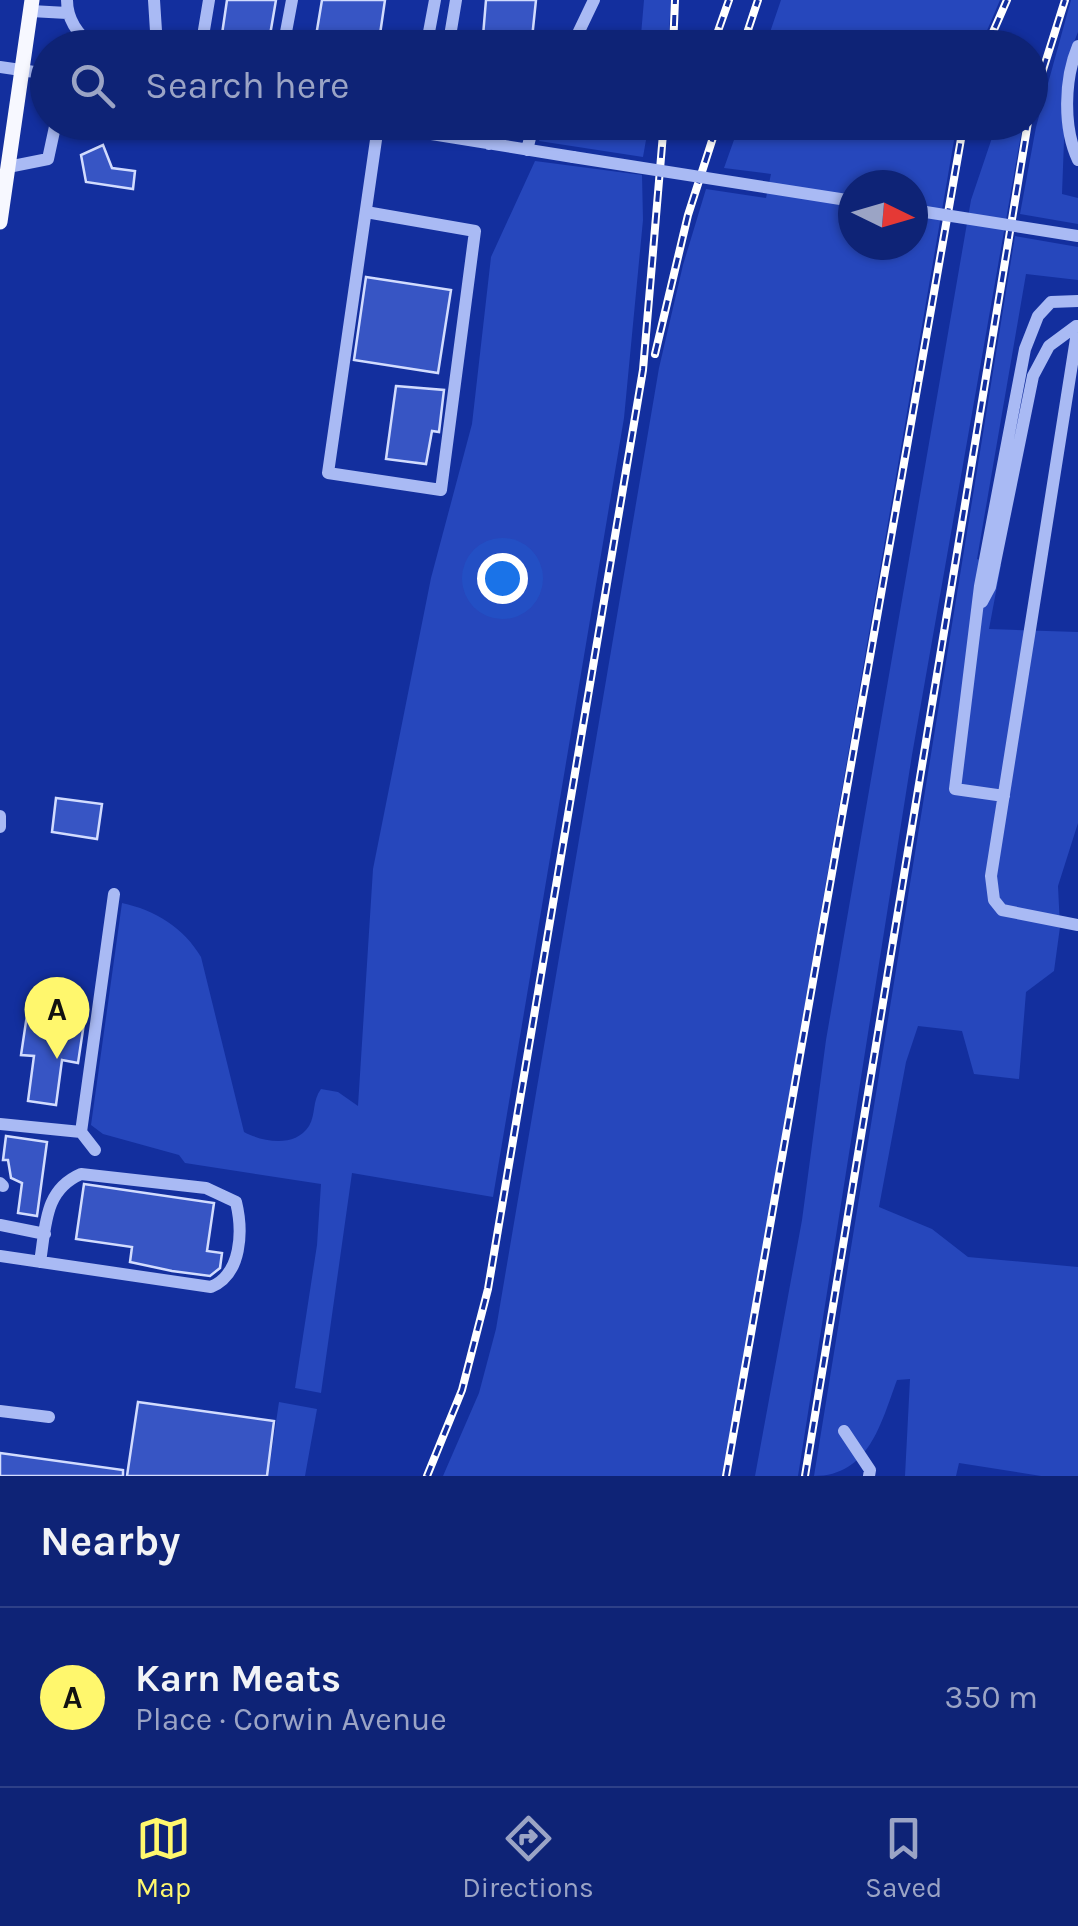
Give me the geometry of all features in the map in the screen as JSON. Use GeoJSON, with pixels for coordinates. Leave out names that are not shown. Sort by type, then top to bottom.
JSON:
{"type":"FeatureCollection","features":[{"type":"Feature","properties":{"kind":"main road"},"geometry":{"type":"LineString","coordinates":[[0,222],[31,6]]}},
{"type":"Feature","properties":{"kind":"street"},"geometry":{"type":"LineString","coordinates":[[154,0],[156,30]]}},
{"type":"Feature","properties":{"kind":"street"},"geometry":{"type":"LineString","coordinates":[[204,30],[209,0]]}},
{"type":"Feature","properties":{"kind":"street"},"geometry":{"type":"LineString","coordinates":[[286,30],[292,0]]}},
{"type":"Feature","properties":{"kind":"street"},"geometry":{"type":"LineString","coordinates":[[429,30],[435,0]]}},
{"type":"Feature","properties":{"kind":"street"},"geometry":{"type":"LineString","coordinates":[[451,30],[456,0]]}},
{"type":"Feature","properties":{"kind":"street"},"geometry":{"type":"LineString","coordinates":[[580,30],[594,0]]}},
{"type":"Feature","properties":{"kind":"street"},"geometry":{"type":"LineString","coordinates":[[31,6],[67,6],[74,30]]}},
{"type":"Feature","properties":{"kind":"street"},"geometry":{"type":"LineString","coordinates":[[1078,46],[1070,65],[1068,134],[1078,160]]}},
{"type":"Feature","properties":{"kind":"street"},"geometry":{"type":"LineString","coordinates":[[0,67],[30,71]]}},
{"type":"Feature","properties":{"kind":"street"},"geometry":{"type":"LineString","coordinates":[[8,167],[48,159],[52,140]]}},
{"type":"Feature","properties":{"kind":"street"},"geometry":{"type":"LineString","coordinates":[[366,212],[475,231],[442,490],[328,473],[376,140]]}},
{"type":"Feature","properties":{"kind":"street"},"geometry":{"type":"LineString","coordinates":[[474,140],[838,199]]}},
{"type":"Feature","properties":{"kind":"street"},"geometry":{"type":"LineString","coordinates":[[489,140],[489,144]]}},
{"type":"Feature","properties":{"kind":"street"},"geometry":{"type":"LineString","coordinates":[[527,150],[530,140]]}},
{"type":"Feature","properties":{"kind":"street"},"geometry":{"type":"LineString","coordinates":[[928,212],[1078,236]]}},
{"type":"Feature","properties":{"kind":"street"},"geometry":{"type":"LineString","coordinates":[[1004,796],[956,789],[997,480],[1025,349],[1038,316],[1050,302],[1078,301]]}},
{"type":"Feature","properties":{"kind":"street"},"geometry":{"type":"LineString","coordinates":[[981,604],[990,587],[1033,376],[1049,346],[1077,326]]}},
{"type":"Feature","properties":{"kind":"street"},"geometry":{"type":"LineString","coordinates":[[1077,326],[991,876],[994,900],[1002,910],[1078,924]]}},
{"type":"Feature","properties":{"kind":"street"},"geometry":{"type":"LineString","coordinates":[[0,816],[0,827]]}},
{"type":"Feature","properties":{"kind":"street"},"geometry":{"type":"LineString","coordinates":[[95,1150],[81,1132],[114,894]]}},
{"type":"Feature","properties":{"kind":"street"},"geometry":{"type":"LineString","coordinates":[[0,1124],[81,1132]]}},
{"type":"Feature","properties":{"kind":"street"},"geometry":{"type":"LineString","coordinates":[[0,1256],[40,1262],[211,1287],[224,1282],[233,1268],[240,1218],[236,1202],[223,1193],[101,1172],[82,1174],[64,1181],[50,1200],[40,1262]]}},
{"type":"Feature","properties":{"kind":"street"},"geometry":{"type":"LineString","coordinates":[[0,1225],[44,1234]]}},
{"type":"Feature","properties":{"kind":"street"},"geometry":{"type":"LineString","coordinates":[[0,1411],[49,1417]]}},
{"type":"Feature","properties":{"kind":"street"},"geometry":{"type":"LineString","coordinates":[[844,1432],[870,1470],[869,1476]]}},
{"type":"Feature","properties":{"kind":"shaded area"},"geometry":{"type":"Polygon","coordinates":[[[644,0],[671,0],[669,30],[641,30],[644,0]]]}},
{"type":"Feature","properties":{"kind":"shaded area"},"geometry":{"type":"Polygon","coordinates":[[[781,0],[1000,0],[987,30],[771,30],[781,0]]]}},
{"type":"Feature","properties":{"kind":"shaded area"},"geometry":{"type":"Polygon","coordinates":[[[1071,0],[1078,0],[1078,32],[1067,60],[1062,194],[1078,198],[1078,224],[1020,214],[1034,140],[1048,140],[1048,83],[1071,0]]]}},
{"type":"Feature","properties":{"kind":"shaded area"},"geometry":{"type":"Polygon","coordinates":[[[539,140],[646,140],[643,157],[539,140]]]}},
{"type":"Feature","properties":{"kind":"shaded area"},"geometry":{"type":"Polygon","coordinates":[[[734,140],[954,140],[722,1476],[443,1476],[479,1393],[496,1329],[659,368],[683,265],[706,189],[766,198],[771,174],[724,168],[734,140]]]}},
{"type":"Feature","properties":{"kind":"shaded area"},"geometry":{"type":"Polygon","coordinates":[[[991,140],[1020,140],[912,755],[798,1476],[755,1476],[802,1220],[826,1040],[971,200],[991,140]]]}},
{"type":"Feature","properties":{"kind":"shaded area"},"geometry":{"type":"Polygon","coordinates":[[[535,161],[642,175],[643,220],[624,418],[493,1197],[352,1173],[321,1393],[295,1388],[317,1245],[321,1184],[185,1163],[179,1155],[103,1134],[91,1125],[122,903],[168,922],[201,957],[244,1132],[269,1140],[296,1138],[309,1126],[321,1089],[338,1092],[358,1106],[373,869],[431,578],[472,424],[491,257],[535,161]]]}},
{"type":"Feature","properties":{"kind":"shaded area"},"geometry":{"type":"Polygon","coordinates":[[[1015,236],[1078,247],[1078,280],[1026,274],[977,559],[1001,565],[989,629],[1078,632],[1078,823],[1058,886],[1060,927],[1054,971],[1026,992],[1019,1079],[974,1074],[962,1031],[918,1026],[906,1062],[879,1207],[932,1229],[968,1257],[1078,1267],[1078,1476],[1041,1476],[959,1463],[956,1476],[905,1476],[910,1379],[897,1380],[878,1429],[860,1457],[833,1474],[814,1476],[1015,236]]]}},
{"type":"Feature","properties":{"kind":"shaded area"},"geometry":{"type":"Polygon","coordinates":[[[279,1402],[317,1409],[305,1476],[268,1476],[279,1402]]]}},
{"type":"Feature","properties":{"kind":"building"},"geometry":{"type":"Polygon","coordinates":[[[227,0],[276,0],[271,30],[223,30],[227,0]]]}},
{"type":"Feature","properties":{"kind":"building"},"geometry":{"type":"Polygon","coordinates":[[[322,0],[385,0],[381,30],[317,30],[322,0]]]}},
{"type":"Feature","properties":{"kind":"building"},"geometry":{"type":"Polygon","coordinates":[[[486,0],[536,0],[533,30],[484,30],[486,0]]]}},
{"type":"Feature","properties":{"kind":"building"},"geometry":{"type":"Polygon","coordinates":[[[103,145],[112,168],[135,171],[133,189],[86,182],[81,155],[103,145]]]}},
{"type":"Feature","properties":{"kind":"building"},"geometry":{"type":"Polygon","coordinates":[[[366,277],[451,290],[438,373],[354,360],[366,277]]]}},
{"type":"Feature","properties":{"kind":"building"},"geometry":{"type":"Polygon","coordinates":[[[396,386],[444,390],[439,432],[432,431],[426,464],[386,459],[396,386]]]}},
{"type":"Feature","properties":{"kind":"building"},"geometry":{"type":"Polygon","coordinates":[[[56,798],[102,804],[97,839],[52,832],[56,798]]]}},
{"type":"Feature","properties":{"kind":"building"},"geometry":{"type":"Polygon","coordinates":[[[27,1015],[84,1023],[78,1063],[62,1060],[56,1105],[28,1101],[34,1056],[21,1055],[27,1015]]]}},
{"type":"Feature","properties":{"kind":"building"},"geometry":{"type":"Polygon","coordinates":[[[6,1136],[47,1142],[37,1216],[18,1213],[22,1183],[11,1178],[8,1160],[3,1160],[6,1136]]]}},
{"type":"Feature","properties":{"kind":"building"},"geometry":{"type":"Polygon","coordinates":[[[84,1184],[214,1203],[207,1251],[222,1253],[220,1268],[210,1276],[172,1271],[130,1262],[132,1247],[76,1239],[84,1184]]]}},
{"type":"Feature","properties":{"kind":"building"},"geometry":{"type":"Polygon","coordinates":[[[138,1402],[274,1421],[267,1476],[127,1476],[138,1402]]]}},
{"type":"Feature","properties":{"kind":"building"},"geometry":{"type":"Polygon","coordinates":[[[0,1453],[123,1470],[123,1476],[0,1476],[0,1453]]]}},
{"type":"Feature","properties":{"kind":"railway"},"geometry":{"type":"LineString","coordinates":[[674,30],[675,0]]}},
{"type":"Feature","properties":{"kind":"railway"},"geometry":{"type":"LineString","coordinates":[[718,30],[729,0]]}},
{"type":"Feature","properties":{"kind":"railway"},"geometry":{"type":"LineString","coordinates":[[748,30],[758,0]]}},
{"type":"Feature","properties":{"kind":"railway"},"geometry":{"type":"LineString","coordinates":[[994,30],[1007,0]]}},
{"type":"Feature","properties":{"kind":"railway"},"geometry":{"type":"LineString","coordinates":[[1048,54],[1065,0]]}},
{"type":"Feature","properties":{"kind":"railway"},"geometry":{"type":"LineString","coordinates":[[427,1476],[462,1390],[488,1289],[643,370],[662,140]]}},
{"type":"Feature","properties":{"kind":"railway"},"geometry":{"type":"LineString","coordinates":[[655,354],[688,215],[712,140]]}},
{"type":"Feature","properties":{"kind":"railway"},"geometry":{"type":"LineString","coordinates":[[726,1476],[961,140]]}},
{"type":"Feature","properties":{"kind":"railway"},"geometry":{"type":"LineString","coordinates":[[805,1476],[1025,140]]}},
{"type":"Feature","properties":{"kind":"place","name":"Karn Meats"},"geometry":{"type":"Point","coordinates":[57,1059]}}]}
